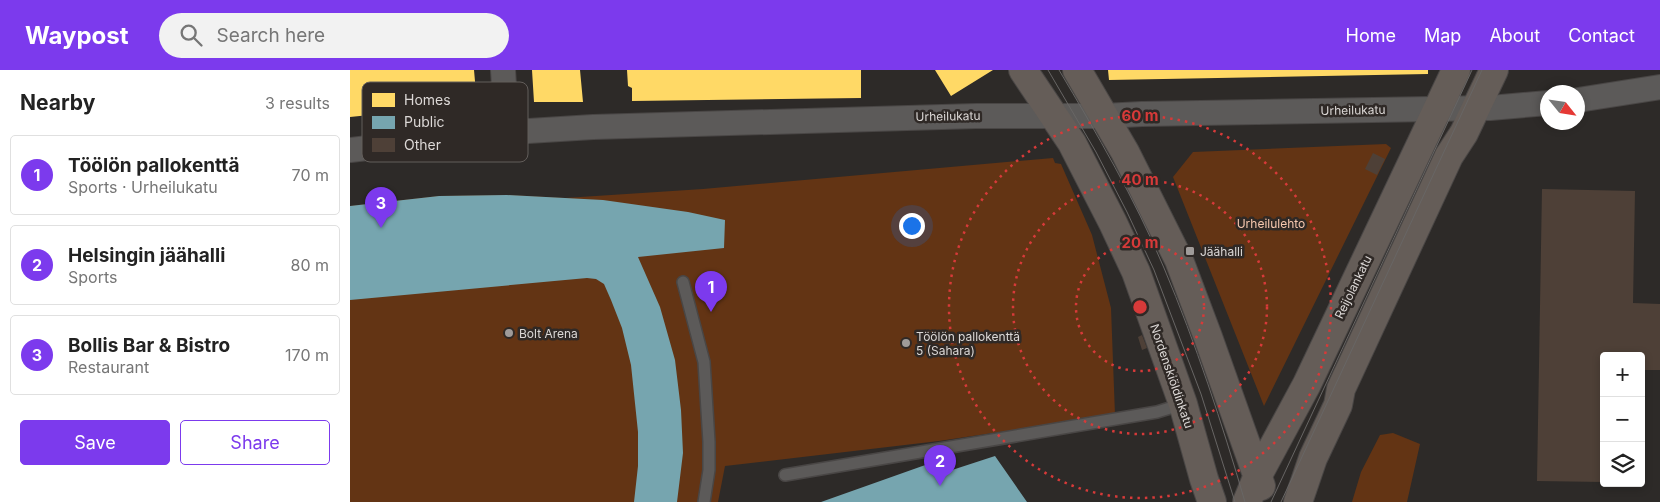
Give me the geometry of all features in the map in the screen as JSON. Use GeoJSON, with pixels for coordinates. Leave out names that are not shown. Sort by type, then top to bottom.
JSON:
{"type":"FeatureCollection","features":[{"type":"Feature","properties":{"kind":"main road","name":"Nordenskiöldinkatu"},"geometry":{"type":"LineString","coordinates":[[1023,70],[1072,143],[1136,272],[1183,404],[1212,502]]}},
{"type":"Feature","properties":{"kind":"main road"},"geometry":{"type":"LineString","coordinates":[[1077,70],[1149,198],[1178,260],[1208,337],[1266,502]]}},
{"type":"Feature","properties":{"kind":"main road","name":"Reijolankatu"},"geometry":{"type":"LineString","coordinates":[[1247,502],[1258,475],[1307,384],[1456,70]]}},
{"type":"Feature","properties":{"kind":"main road"},"geometry":{"type":"LineString","coordinates":[[1298,502],[1313,458],[1338,405],[1341,388],[1450,156],[1494,70]]}},
{"type":"Feature","properties":{"kind":"street"},"geometry":{"type":"LineString","coordinates":[[1585,99],[1660,87]]}},
{"type":"Feature","properties":{"kind":"street","name":"Urheilukatu"},"geometry":{"type":"LineString","coordinates":[[528,131],[684,123],[1476,108],[1540,104]]}},
{"type":"Feature","properties":{"kind":"lane"},"geometry":{"type":"LineString","coordinates":[[684,282],[704,362],[709,470],[704,502]]}},
{"type":"Feature","properties":{"kind":"lane"},"geometry":{"type":"LineString","coordinates":[[785,475],[1147,413],[1183,404]]}},
{"type":"Feature","properties":{"kind":"green space","name":"Urheilulehto"},"geometry":{"type":"Polygon","coordinates":[[[1386,144],[1391,148],[1264,406],[1173,177],[1193,152],[1386,144]]]}},
{"type":"Feature","properties":{"kind":"green space"},"geometry":{"type":"Polygon","coordinates":[[[1053,158],[1055,163],[1061,164],[1092,235],[1111,308],[1115,415],[939,441],[725,466],[718,502],[350,502],[350,206],[439,196],[507,195],[565,198],[703,189],[1053,158]]]}},
{"type":"Feature","properties":{"kind":"green space"},"geometry":{"type":"Polygon","coordinates":[[[1393,433],[1420,444],[1407,502],[1352,502],[1361,472],[1380,435],[1393,433]]]}},
{"type":"Feature","properties":{"kind":"building: Homes"},"geometry":{"type":"Polygon","coordinates":[[[350,70],[474,70],[475,82],[362,82],[362,116],[350,117],[350,70]]]}},
{"type":"Feature","properties":{"kind":"building: Homes"},"geometry":{"type":"Polygon","coordinates":[[[532,70],[580,70],[583,102],[534,102],[532,70]]]}},
{"type":"Feature","properties":{"kind":"building: Homes"},"geometry":{"type":"Polygon","coordinates":[[[627,70],[861,70],[861,98],[632,101],[632,88],[628,86],[627,70]]]}},
{"type":"Feature","properties":{"kind":"building: Homes"},"geometry":{"type":"Polygon","coordinates":[[[935,70],[993,70],[951,96],[935,70]]]}},
{"type":"Feature","properties":{"kind":"building: Homes"},"geometry":{"type":"Polygon","coordinates":[[[1108,70],[1428,70],[1428,74],[1109,80],[1108,70]]]}},
{"type":"Feature","properties":{"kind":"building: Public"},"geometry":{"type":"Polygon","coordinates":[[[507,195],[603,200],[688,212],[725,220],[724,248],[638,257],[660,307],[675,360],[681,410],[683,453],[677,502],[634,502],[638,466],[638,432],[631,365],[622,328],[611,300],[604,284],[596,279],[587,278],[350,300],[350,206],[439,196],[507,195]]]}},
{"type":"Feature","properties":{"kind":"building: Public"},"geometry":{"type":"Polygon","coordinates":[[[995,456],[1027,502],[821,502],[945,458],[949,471],[995,456]]]}},
{"type":"Feature","properties":{"kind":"building: Other"},"geometry":{"type":"Polygon","coordinates":[[[1373,153],[1385,159],[1377,175],[1365,169],[1373,153]]]}},
{"type":"Feature","properties":{"kind":"building: Other"},"geometry":{"type":"Polygon","coordinates":[[[1542,189],[1635,191],[1633,303],[1660,304],[1660,370],[1645,370],[1645,352],[1600,352],[1600,482],[1537,481],[1542,189]]]}},
{"type":"Feature","properties":{"kind":"building: Other"},"geometry":{"type":"Polygon","coordinates":[[[1142,335],[1147,348],[1142,350],[1138,337],[1142,335]]]}},
{"type":"Feature","properties":{"kind":"tram line"},"geometry":{"type":"LineString","coordinates":[[1048,70],[1096,152],[1154,270],[1201,394],[1235,502]]}},
{"type":"Feature","properties":{"kind":"tram line"},"geometry":{"type":"LineString","coordinates":[[1059,70],[1128,192],[1153,242],[1208,384],[1245,502]]}},
{"type":"Feature","properties":{"kind":"tram line"},"geometry":{"type":"LineString","coordinates":[[1271,502],[1472,70]]}},
{"type":"Feature","properties":{"kind":"tram line"},"geometry":{"type":"LineString","coordinates":[[1281,502],[1482,70]]}},
{"type":"Feature","properties":{"kind":"place","name":"Bollis Bar & Bistro"},"geometry":{"type":"Point","coordinates":[381,228]}},
{"type":"Feature","properties":{"kind":"place","name":"Jäähalli"},"geometry":{"type":"Point","coordinates":[1190,251]}},
{"type":"Feature","properties":{"kind":"place","name":"Töölön pallokenttä"},"geometry":{"type":"Point","coordinates":[711,312]}},
{"type":"Feature","properties":{"kind":"place","name":"Bolt Arena"},"geometry":{"type":"Point","coordinates":[509,333]}},
{"type":"Feature","properties":{"kind":"place","name":"Töölön pallokenttä 5 (Sahara)"},"geometry":{"type":"Point","coordinates":[906,343]}},
{"type":"Feature","properties":{"kind":"place","name":"Helsingin jäähalli"},"geometry":{"type":"Point","coordinates":[940,486]}}]}
